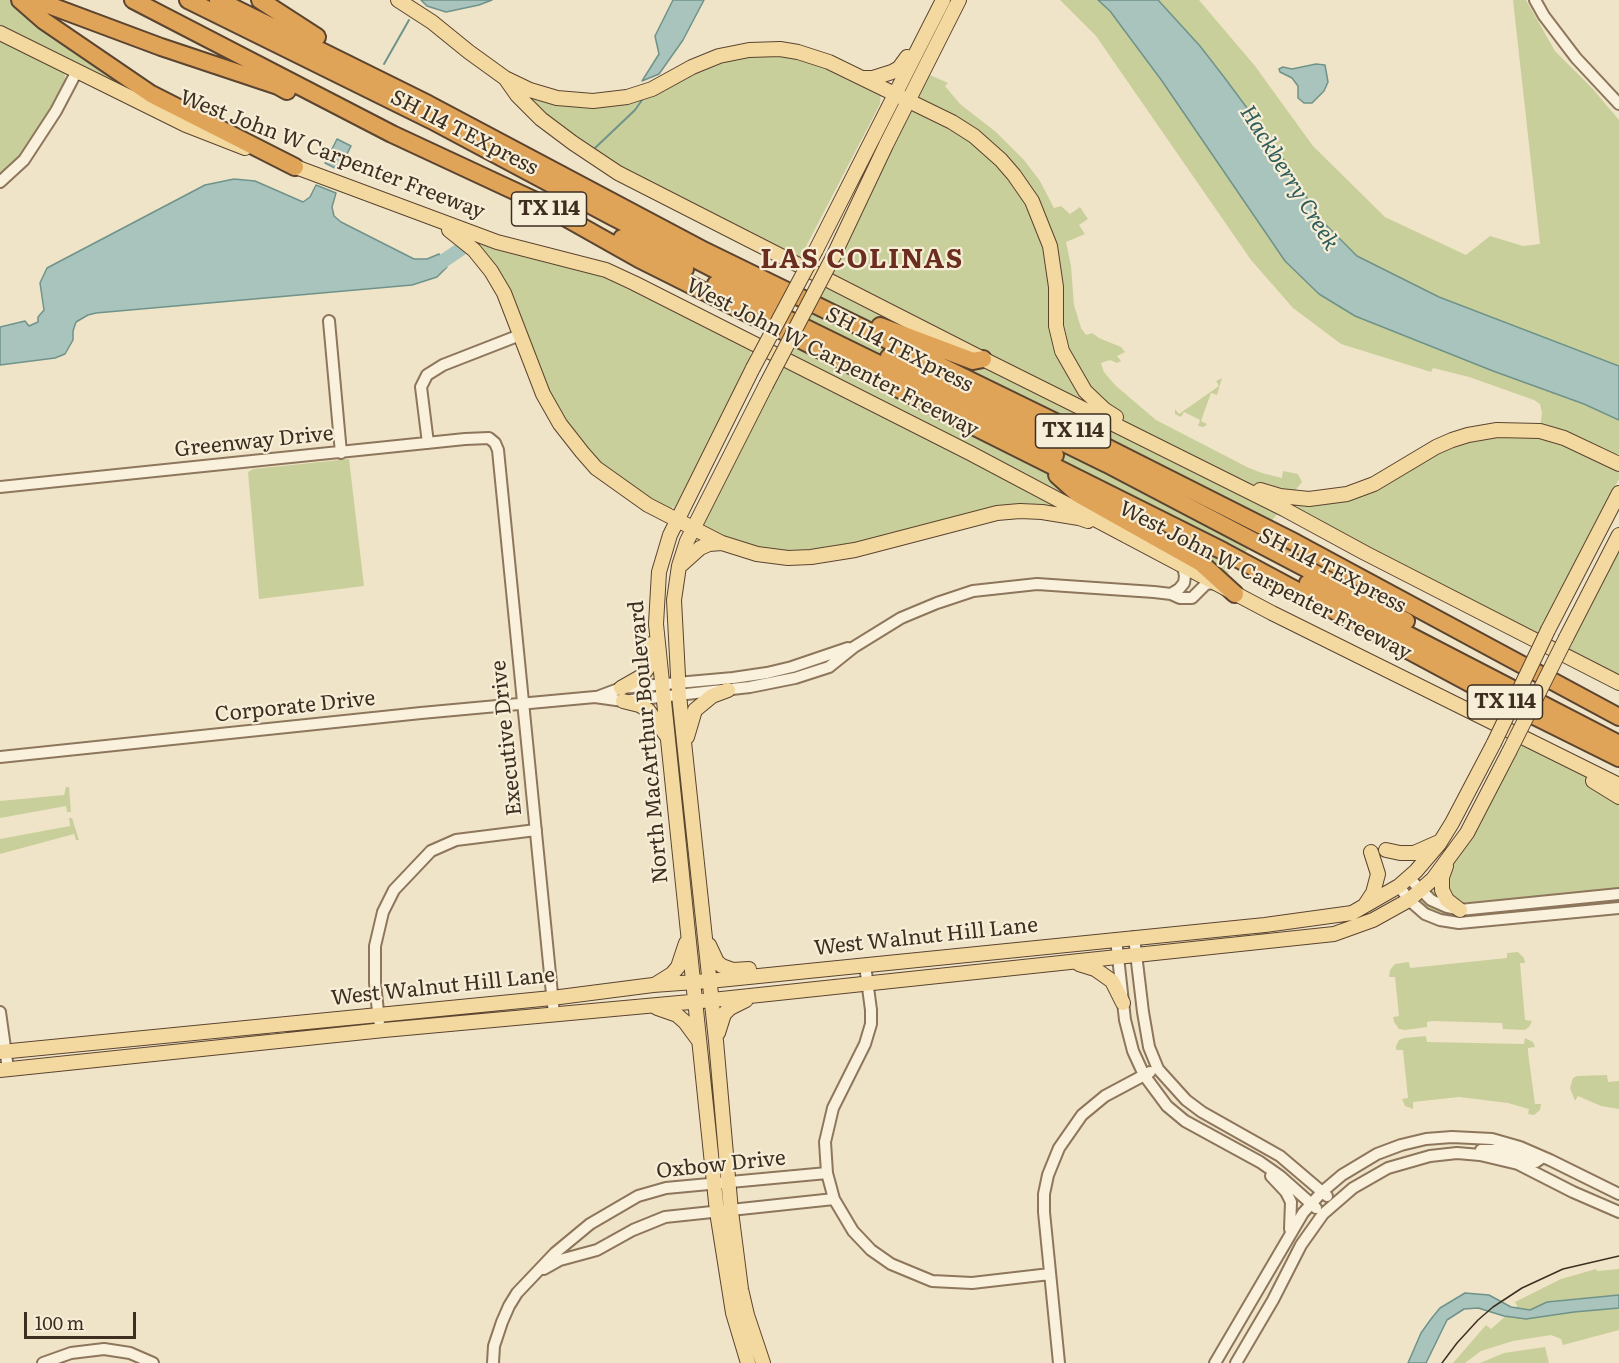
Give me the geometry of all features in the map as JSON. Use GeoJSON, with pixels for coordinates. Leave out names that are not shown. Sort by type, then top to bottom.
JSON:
{"type":"FeatureCollection","features":[{"type":"Feature","properties":{"kind":"highway"},"geometry":{"type":"LineString","coordinates":[[20,0],[44,21],[151,94],[295,167]]}},
{"type":"Feature","properties":{"kind":"highway"},"geometry":{"type":"LineString","coordinates":[[34,0],[160,47],[278,86],[370,135],[392,134]]}},
{"type":"Feature","properties":{"kind":"highway","name":"West John W Carpenter Freeway"},"geometry":{"type":"LineString","coordinates":[[133,0],[392,134],[536,201],[639,259],[1223,551],[1486,692],[1619,758]]}},
{"type":"Feature","properties":{"kind":"highway","name":"SH 114 TEXpress"},"geometry":{"type":"LineString","coordinates":[[158,0],[511,183],[887,368],[1619,744]]}},
{"type":"Feature","properties":{"kind":"highway","name":"SH 114 TEXpress"},"geometry":{"type":"LineString","coordinates":[[188,0],[431,120],[788,307],[1107,464],[1619,732]]}},
{"type":"Feature","properties":{"kind":"highway","name":"West John W Carpenter Freeway"},"geometry":{"type":"LineString","coordinates":[[219,0],[428,104],[705,251],[1249,519],[1619,717]]}},
{"type":"Feature","properties":{"kind":"highway"},"geometry":{"type":"LineString","coordinates":[[260,0],[310,33],[411,86],[428,104]]}},
{"type":"Feature","properties":{"kind":"highway"},"geometry":{"type":"LineString","coordinates":[[705,251],[751,266],[833,307],[869,322],[973,361],[983,359]]}},
{"type":"Feature","properties":{"kind":"highway"},"geometry":{"type":"LineString","coordinates":[[1046,463],[1077,494],[1201,563],[1235,594]]}},
{"type":"Feature","properties":{"kind":"highway"},"geometry":{"type":"LineString","coordinates":[[1107,464],[1249,519]]}},
{"type":"Feature","properties":{"kind":"highway"},"geometry":{"type":"LineString","coordinates":[[1465,633],[1514,669],[1619,732]]}},
{"type":"Feature","properties":{"kind":"highway"},"geometry":{"type":"LineString","coordinates":[[1393,641],[1414,645],[1530,705],[1544,705]]}},
{"type":"Feature","properties":{"kind":"main road"},"geometry":{"type":"LineString","coordinates":[[398,0],[432,22],[505,78],[530,90],[557,98],[608,101],[652,89],[692,67],[720,56],[738,51],[767,49],[798,52],[816,57],[952,122],[974,136],[1001,160],[1025,191],[1041,222],[1050,246],[1056,287],[1058,340],[1072,372],[1085,391],[1105,410],[1177,451],[1194,465]]}},
{"type":"Feature","properties":{"kind":"main road","name":"North MacArthur Boulevard"},"geometry":{"type":"LineString","coordinates":[[748,1363],[733,1313],[713,1184],[656,624],[659,572],[677,520],[943,0]]}},
{"type":"Feature","properties":{"kind":"main road"},"geometry":{"type":"LineString","coordinates":[[925,66],[927,47],[949,0]]}},
{"type":"Feature","properties":{"kind":"main road","name":"North MacArthur Boulevard"},"geometry":{"type":"LineString","coordinates":[[763,1363],[741,1289],[731,1211],[712,1000],[684,748],[674,600],[679,566],[693,528],[833,257],[959,0]]}},
{"type":"Feature","properties":{"kind":"main road","name":"West John W Carpenter Freeway"},"geometry":{"type":"LineString","coordinates":[[0,33],[186,125],[228,142],[435,221],[497,242],[606,270],[970,453],[1235,594],[1619,785]]}},
{"type":"Feature","properties":{"kind":"main road"},"geometry":{"type":"LineString","coordinates":[[860,78],[881,76],[899,68],[925,33]]}},
{"type":"Feature","properties":{"kind":"main road"},"geometry":{"type":"LineString","coordinates":[[505,78],[517,95],[541,119],[618,173],[1219,477],[1619,683]]}},
{"type":"Feature","properties":{"kind":"main road"},"geometry":{"type":"LineString","coordinates":[[435,221],[463,240],[482,257],[504,293],[543,394],[572,441],[596,468],[648,506],[722,543],[757,554],[789,558],[812,557],[855,550],[997,513],[1020,511],[1079,518],[1123,534]]}},
{"type":"Feature","properties":{"kind":"main road"},"geometry":{"type":"LineString","coordinates":[[1219,477],[1280,496],[1309,499],[1329,498],[1374,484],[1452,440],[1475,433],[1497,430],[1540,431],[1564,438],[1619,464]]}},
{"type":"Feature","properties":{"kind":"main road","name":"West Walnut Hill Lane"},"geometry":{"type":"LineString","coordinates":[[3,1052],[1288,923],[1334,917],[1361,909],[1404,882],[1441,841],[1494,742],[1548,630],[1619,493]]}},
{"type":"Feature","properties":{"kind":"main road","name":"West Walnut Hill Lane"},"geometry":{"type":"LineString","coordinates":[[4,1070],[712,1000],[1334,934],[1373,920],[1409,900],[1433,879],[1467,833],[1619,535]]}},
{"type":"Feature","properties":{"kind":"main road"},"geometry":{"type":"LineString","coordinates":[[679,566],[700,548],[709,544],[722,543]]}},
{"type":"Feature","properties":{"kind":"main road"},"geometry":{"type":"LineString","coordinates":[[656,624],[647,669],[622,694],[648,710],[667,737]]}},
{"type":"Feature","properties":{"kind":"main road"},"geometry":{"type":"LineString","coordinates":[[684,748],[695,710],[712,696],[728,690]]}},
{"type":"Feature","properties":{"kind":"main road"},"geometry":{"type":"LineString","coordinates":[[1547,749],[1576,771],[1619,797]]}},
{"type":"Feature","properties":{"kind":"main road"},"geometry":{"type":"LineString","coordinates":[[1386,850],[1414,853],[1441,841]]}},
{"type":"Feature","properties":{"kind":"main road"},"geometry":{"type":"LineString","coordinates":[[1361,909],[1368,902],[1377,884],[1378,874],[1371,852]]}},
{"type":"Feature","properties":{"kind":"main road"},"geometry":{"type":"LineString","coordinates":[[1450,856],[1442,877],[1442,890],[1447,900],[1460,910]]}},
{"type":"Feature","properties":{"kind":"main road"},"geometry":{"type":"LineString","coordinates":[[704,933],[713,954],[722,966],[733,970],[801,965],[816,970]]}},
{"type":"Feature","properties":{"kind":"main road"},"geometry":{"type":"LineString","coordinates":[[653,985],[672,974],[678,967],[688,936]]}},
{"type":"Feature","properties":{"kind":"main road"},"geometry":{"type":"LineString","coordinates":[[1065,963],[1080,964],[1107,976],[1117,987],[1123,1003]]}},
{"type":"Feature","properties":{"kind":"main road"},"geometry":{"type":"LineString","coordinates":[[716,1041],[721,1020],[730,1008],[759,995]]}},
{"type":"Feature","properties":{"kind":"main road"},"geometry":{"type":"LineString","coordinates":[[643,1006],[664,1009],[677,1015],[700,1042]]}},
{"type":"Feature","properties":{"kind":"street"},"geometry":{"type":"LineString","coordinates":[[1536,0],[1544,16],[1576,58],[1619,104]]}},
{"type":"Feature","properties":{"kind":"street"},"geometry":{"type":"LineString","coordinates":[[0,182],[24,160],[40,137],[77,71]]}},
{"type":"Feature","properties":{"kind":"street"},"geometry":{"type":"LineString","coordinates":[[329,321],[341,453]]}},
{"type":"Feature","properties":{"kind":"street"},"geometry":{"type":"LineString","coordinates":[[428,443],[421,387],[427,375],[443,364],[520,335]]}},
{"type":"Feature","properties":{"kind":"street","name":"Greenway Drive"},"geometry":{"type":"LineString","coordinates":[[0,487],[489,438],[495,443],[498,458]]}},
{"type":"Feature","properties":{"kind":"street","name":"Executive Drive"},"geometry":{"type":"LineString","coordinates":[[498,458],[554,1014]]}},
{"type":"Feature","properties":{"kind":"street"},"geometry":{"type":"LineString","coordinates":[[1171,594],[1184,583],[1183,566]]}},
{"type":"Feature","properties":{"kind":"street","name":"Corporate Drive"},"geometry":{"type":"LineString","coordinates":[[679,689],[728,690],[793,673],[854,646],[901,618],[973,591],[1037,584],[1171,594],[1180,598],[1192,598],[1206,584],[1215,583]]}},
{"type":"Feature","properties":{"kind":"street","name":"Corporate Drive"},"geometry":{"type":"LineString","coordinates":[[0,757],[421,713],[662,691],[733,678],[793,673]]}},
{"type":"Feature","properties":{"kind":"street"},"geometry":{"type":"LineString","coordinates":[[381,1031],[375,983],[375,946],[383,912],[394,890],[431,851],[456,840],[536,830]]}},
{"type":"Feature","properties":{"kind":"street"},"geometry":{"type":"LineString","coordinates":[[1404,882],[1440,905],[1460,910],[1606,896],[1619,892]]}},
{"type":"Feature","properties":{"kind":"street"},"geometry":{"type":"LineString","coordinates":[[1404,882],[1409,900],[1425,914],[1459,923],[1619,908]]}},
{"type":"Feature","properties":{"kind":"street"},"geometry":{"type":"LineString","coordinates":[[1134,937],[1149,1047],[1158,1069],[1186,1100],[1202,1112],[1281,1156],[1334,1203]]}},
{"type":"Feature","properties":{"kind":"street"},"geometry":{"type":"LineString","coordinates":[[1116,939],[1123,1003],[1133,1051],[1144,1075],[1167,1106],[1185,1121],[1260,1162],[1280,1176],[1323,1214]]}},
{"type":"Feature","properties":{"kind":"street"},"geometry":{"type":"LineString","coordinates":[[865,965],[871,1024],[865,1044],[844,1084],[829,1122],[825,1142],[827,1173],[834,1199],[853,1231],[871,1250],[891,1264],[932,1281],[972,1283],[1050,1274]]}},
{"type":"Feature","properties":{"kind":"street"},"geometry":{"type":"LineString","coordinates":[[0,1012],[4,1070]]}},
{"type":"Feature","properties":{"kind":"street"},"geometry":{"type":"LineString","coordinates":[[1059,1363],[1044,1194],[1048,1175],[1059,1148],[1082,1115],[1105,1096],[1158,1069]]}},
{"type":"Feature","properties":{"kind":"street"},"geometry":{"type":"LineString","coordinates":[[1215,1363],[1288,1236],[1311,1203],[1342,1175],[1377,1154],[1426,1139],[1452,1137],[1492,1139],[1543,1156],[1619,1194]]}},
{"type":"Feature","properties":{"kind":"street"},"geometry":{"type":"LineString","coordinates":[[1236,1363],[1273,1300],[1301,1245],[1323,1214],[1353,1188],[1388,1168],[1430,1156],[1502,1150],[1536,1162],[1543,1156]]}},
{"type":"Feature","properties":{"kind":"street"},"geometry":{"type":"LineString","coordinates":[[1457,1153],[1480,1155],[1518,1164],[1619,1212]]}},
{"type":"Feature","properties":{"kind":"street"},"geometry":{"type":"LineString","coordinates":[[1260,1162],[1286,1192],[1291,1202],[1292,1215],[1288,1236]]}},
{"type":"Feature","properties":{"kind":"street","name":"Oxbow Drive"},"geometry":{"type":"LineString","coordinates":[[493,1363],[494,1347],[509,1306],[517,1293],[555,1252],[591,1224],[638,1196],[666,1188],[827,1173]]}},
{"type":"Feature","properties":{"kind":"street"},"geometry":{"type":"LineString","coordinates":[[1307,1178],[1322,1180],[1342,1175]]}},
{"type":"Feature","properties":{"kind":"street","name":"Oxbow Drive"},"geometry":{"type":"LineString","coordinates":[[538,1272],[560,1260],[597,1250],[633,1230],[665,1217],[834,1199]]}},
{"type":"Feature","properties":{"kind":"street"},"geometry":{"type":"LineString","coordinates":[[43,1363],[71,1353],[104,1349],[130,1353],[153,1363]]}},
{"type":"Feature","properties":{"kind":"green space"},"geometry":{"type":"Polygon","coordinates":[[[0,0],[10,0],[42,26],[210,131],[0,27],[0,0]]]}},
{"type":"Feature","properties":{"kind":"green space"},"geometry":{"type":"Polygon","coordinates":[[[1060,0],[1098,0],[1110,11],[1162,81],[1285,260],[1319,294],[1355,316],[1493,371],[1584,404],[1619,420],[1619,454],[1612,454],[1540,427],[1542,413],[1540,404],[1534,400],[1469,377],[1433,368],[1431,372],[1341,344],[1293,308],[1251,260],[1096,36],[1060,0]]]}},
{"type":"Feature","properties":{"kind":"green space"},"geometry":{"type":"Polygon","coordinates":[[[1158,0],[1199,0],[1255,66],[1313,146],[1385,217],[1466,255],[1490,236],[1523,246],[1540,244],[1513,0],[1526,0],[1555,51],[1592,88],[1619,120],[1619,366],[1439,297],[1357,256],[1319,218],[1276,147],[1200,46],[1158,0]]]}},
{"type":"Feature","properties":{"kind":"green space"},"geometry":{"type":"Polygon","coordinates":[[[0,36],[64,71],[65,79],[36,135],[10,166],[0,173],[0,36]]]}},
{"type":"Feature","properties":{"kind":"green space"},"geometry":{"type":"Polygon","coordinates":[[[758,52],[809,59],[881,93],[880,104],[799,260],[604,158],[541,113],[517,89],[601,105],[715,60],[758,52]]]}},
{"type":"Feature","properties":{"kind":"green space"},"geometry":{"type":"Polygon","coordinates":[[[930,75],[948,83],[945,86],[960,104],[996,132],[1024,160],[1040,181],[1054,208],[1061,206],[1070,214],[1080,207],[1088,219],[1079,225],[1085,234],[1066,242],[1071,266],[1074,305],[1081,328],[1086,335],[1092,333],[1121,347],[1125,352],[1117,356],[1121,361],[1117,363],[1110,360],[1101,363],[1104,372],[1115,385],[1156,420],[1262,473],[1282,478],[1283,471],[1298,474],[1302,482],[1286,502],[1337,503],[1360,496],[1447,448],[1484,437],[1519,434],[1555,440],[1619,471],[1619,479],[1536,636],[1283,507],[1224,578],[1142,537],[1017,508],[827,554],[758,553],[696,527],[930,75]]]}},
{"type":"Feature","properties":{"kind":"green space"},"geometry":{"type":"Polygon","coordinates":[[[469,237],[614,278],[752,350],[750,355],[752,356],[673,510],[673,506],[670,511],[666,510],[595,462],[565,425],[469,237]]]}},
{"type":"Feature","properties":{"kind":"green space"},"geometry":{"type":"Polygon","coordinates":[[[1222,378],[1217,395],[1211,393],[1201,421],[1207,424],[1204,427],[1198,426],[1200,420],[1184,412],[1181,417],[1175,414],[1175,409],[1179,414],[1219,386],[1216,381],[1222,378]]]}},
{"type":"Feature","properties":{"kind":"green space"},"geometry":{"type":"Polygon","coordinates":[[[349,459],[364,586],[259,599],[248,472],[253,469],[349,459]]]}},
{"type":"Feature","properties":{"kind":"green space"},"geometry":{"type":"Polygon","coordinates":[[[1619,547],[1619,678],[1566,652],[1619,547]]]}},
{"type":"Feature","properties":{"kind":"green space"},"geometry":{"type":"Polygon","coordinates":[[[1517,743],[1619,792],[1619,906],[1464,923],[1434,915],[1412,900],[1438,878],[1517,743]]]}},
{"type":"Feature","properties":{"kind":"green space"},"geometry":{"type":"Polygon","coordinates":[[[66,787],[69,787],[71,812],[67,812],[66,806],[0,818],[0,801],[64,795],[66,787]]]}},
{"type":"Feature","properties":{"kind":"green space"},"geometry":{"type":"Polygon","coordinates":[[[69,818],[72,818],[79,840],[76,840],[74,834],[0,854],[0,839],[70,826],[69,818]]]}},
{"type":"Feature","properties":{"kind":"green space"},"geometry":{"type":"Polygon","coordinates":[[[1518,952],[1524,958],[1525,963],[1520,963],[1525,1020],[1532,1021],[1525,1030],[1503,1029],[1502,1023],[1432,1021],[1427,1022],[1427,1027],[1405,1030],[1399,1029],[1394,1022],[1393,1017],[1399,1016],[1395,977],[1389,977],[1390,970],[1395,964],[1409,962],[1410,968],[1507,958],[1507,953],[1518,952]]]}},
{"type":"Feature","properties":{"kind":"green space"},"geometry":{"type":"Polygon","coordinates":[[[1426,1036],[1427,1042],[1524,1044],[1525,1038],[1533,1042],[1535,1047],[1528,1048],[1528,1052],[1535,1104],[1541,1104],[1540,1110],[1534,1115],[1528,1114],[1529,1109],[1508,1103],[1459,1097],[1413,1102],[1413,1109],[1405,1106],[1402,1099],[1408,1098],[1403,1050],[1396,1050],[1396,1046],[1399,1040],[1404,1038],[1426,1036]]]}},
{"type":"Feature","properties":{"kind":"green space"},"geometry":{"type":"Polygon","coordinates":[[[1607,1075],[1608,1082],[1619,1081],[1619,1109],[1601,1106],[1578,1096],[1575,1101],[1570,1088],[1573,1078],[1607,1075]]]}},
{"type":"Feature","properties":{"kind":"green space"},"geometry":{"type":"Polygon","coordinates":[[[1596,1269],[1597,1271],[1619,1269],[1619,1330],[1563,1345],[1561,1339],[1551,1335],[1513,1341],[1481,1351],[1465,1363],[1453,1363],[1486,1325],[1491,1329],[1517,1306],[1515,1302],[1561,1279],[1596,1269]]]}},
{"type":"Feature","properties":{"kind":"green space"},"geometry":{"type":"Polygon","coordinates":[[[1545,1347],[1549,1363],[1480,1363],[1504,1353],[1545,1347]]]}},
{"type":"Feature","properties":{"kind":"water"},"geometry":{"type":"Polygon","coordinates":[[[421,0],[492,0],[446,12],[427,6],[421,0]]]}},
{"type":"Feature","properties":{"kind":"water"},"geometry":{"type":"Polygon","coordinates":[[[673,0],[704,0],[683,40],[659,74],[642,81],[659,54],[655,36],[673,0]]]}},
{"type":"Feature","properties":{"kind":"water","name":"Hackberry Creek"},"geometry":{"type":"Polygon","coordinates":[[[1098,0],[1158,0],[1200,46],[1276,147],[1319,218],[1357,256],[1439,297],[1619,366],[1619,420],[1584,404],[1493,371],[1355,316],[1319,294],[1285,261],[1162,81],[1110,11],[1098,0]]]}},
{"type":"Feature","properties":{"kind":"water"},"geometry":{"type":"Polygon","coordinates":[[[1325,65],[1328,82],[1324,91],[1312,103],[1304,103],[1298,98],[1298,86],[1292,78],[1280,72],[1279,69],[1325,65]]]}},
{"type":"Feature","properties":{"kind":"water"},"geometry":{"type":"Polygon","coordinates":[[[337,139],[351,146],[339,170],[325,163],[337,139]]]}},
{"type":"Feature","properties":{"kind":"water"},"geometry":{"type":"Polygon","coordinates":[[[234,179],[255,181],[303,202],[310,197],[316,185],[336,193],[332,207],[334,216],[341,222],[414,259],[427,259],[439,254],[447,267],[437,277],[412,285],[96,313],[76,322],[73,340],[65,354],[55,358],[0,365],[0,327],[25,321],[29,326],[38,322],[38,317],[44,310],[40,283],[47,268],[205,185],[234,179]]]}},
{"type":"Feature","properties":{"kind":"water"},"geometry":{"type":"Polygon","coordinates":[[[1465,1293],[1489,1295],[1511,1307],[1530,1310],[1547,1302],[1619,1295],[1619,1308],[1526,1319],[1504,1316],[1478,1308],[1464,1309],[1447,1320],[1426,1363],[1408,1363],[1421,1333],[1431,1319],[1440,1308],[1465,1293]]]}},
{"type":"Feature","properties":{"kind":"waterway"},"geometry":{"type":"LineString","coordinates":[[384,64],[409,20]]}},
{"type":"Feature","properties":{"kind":"waterway"},"geometry":{"type":"LineString","coordinates":[[595,148],[635,110],[642,100]]}},
{"type":"Feature","properties":{"kind":"waterway"},"geometry":{"type":"LineString","coordinates":[[426,269],[433,268],[461,249]]}},
{"type":"Feature","properties":{"kind":"tram line"},"geometry":{"type":"LineString","coordinates":[[1442,1363],[1478,1320],[1522,1288],[1563,1269],[1619,1256]]}},
{"type":"Feature","properties":{"kind":"district","name":"LAS COLINAS"},"geometry":{"type":"Point","coordinates":[862,260]}}]}
